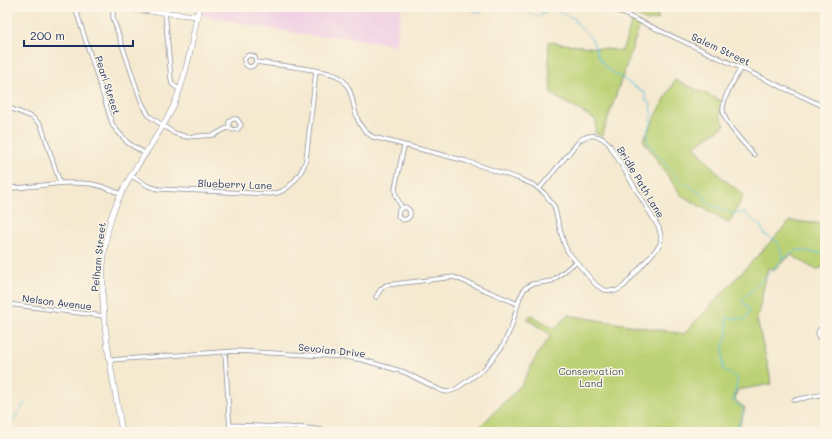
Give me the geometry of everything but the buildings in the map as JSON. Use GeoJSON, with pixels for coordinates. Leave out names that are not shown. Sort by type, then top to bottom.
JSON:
{"type":"FeatureCollection","features":[{"type":"Feature","properties":{"kind":"street","name":"Pearl Street"},"geometry":{"type":"LineString","coordinates":[[75,7],[114,126],[128,143],[146,154]]}},
{"type":"Feature","properties":{"kind":"street"},"geometry":{"type":"LineString","coordinates":[[197,16],[112,7],[113,18],[140,101],[149,116],[180,136],[191,138],[214,135],[229,127]]}},
{"type":"Feature","properties":{"kind":"street","name":"Pelham Street"},"geometry":{"type":"LineString","coordinates":[[122,432],[104,316],[103,280],[108,230],[121,194],[163,126],[180,90],[199,7]]}},
{"type":"Feature","properties":{"kind":"street","name":"Salem Street"},"geometry":{"type":"LineString","coordinates":[[609,7],[825,107]]}},
{"type":"Feature","properties":{"kind":"street"},"geometry":{"type":"LineString","coordinates":[[165,12],[170,79],[172,84],[180,90]]}},
{"type":"Feature","properties":{"kind":"street","name":"Bridle Path Lane"},"geometry":{"type":"LineString","coordinates":[[256,62],[336,75],[346,84],[357,121],[364,130],[376,138],[459,159],[529,182],[539,189],[554,206],[564,244],[576,262],[601,289],[610,291],[619,290],[627,284],[657,249],[661,240],[660,230],[609,144],[599,137],[589,136],[580,140],[539,189]]}},
{"type":"Feature","properties":{"kind":"street"},"geometry":{"type":"LineString","coordinates":[[741,67],[725,100],[723,113],[731,128],[754,154]]}},
{"type":"Feature","properties":{"kind":"street","name":"Blueberry Lane"},"geometry":{"type":"LineString","coordinates":[[132,176],[148,186],[158,189],[270,194],[285,190],[302,170],[306,160],[316,71]]}},
{"type":"Feature","properties":{"kind":"street"},"geometry":{"type":"LineString","coordinates":[[7,107],[32,117],[41,125],[60,183]]}},
{"type":"Feature","properties":{"kind":"street"},"geometry":{"type":"LineString","coordinates":[[402,208],[396,196],[395,188],[404,146]]}},
{"type":"Feature","properties":{"kind":"street"},"geometry":{"type":"LineString","coordinates":[[7,188],[24,188],[60,183],[93,184],[121,194]]}},
{"type":"Feature","properties":{"kind":"street","name":"Sevoian Drive"},"geometry":{"type":"LineString","coordinates":[[110,360],[245,351],[356,359],[404,372],[439,390],[451,391],[459,388],[475,377],[494,359],[509,334],[522,292],[527,286],[552,281],[576,262]]}},
{"type":"Feature","properties":{"kind":"street"},"geometry":{"type":"LineString","coordinates":[[376,297],[378,291],[386,285],[452,277],[463,280],[518,304]]}},
{"type":"Feature","properties":{"kind":"street","name":"Nelson Avenue"},"geometry":{"type":"LineString","coordinates":[[7,304],[104,316]]}},
{"type":"Feature","properties":{"kind":"street"},"geometry":{"type":"LineString","coordinates":[[825,327],[820,329],[818,333],[819,338],[825,340]]}},
{"type":"Feature","properties":{"kind":"street"},"geometry":{"type":"LineString","coordinates":[[225,352],[230,432]]}},
{"type":"Feature","properties":{"kind":"street"},"geometry":{"type":"LineString","coordinates":[[794,400],[825,394]]}},
{"type":"Feature","properties":{"kind":"street"},"geometry":{"type":"LineString","coordinates":[[230,425],[306,428],[340,432]]}},
{"type":"Feature","properties":{"kind":"shaded area"},"geometry":{"type":"Polygon","coordinates":[[[202,7],[402,7],[395,45],[338,36],[315,36],[266,28],[201,15],[202,7]]]}},
{"type":"Feature","properties":{"kind":"green space"},"geometry":{"type":"Polygon","coordinates":[[[618,7],[654,7],[659,19],[647,21],[618,7]]]}},
{"type":"Feature","properties":{"kind":"green space"},"geometry":{"type":"Polygon","coordinates":[[[632,21],[640,25],[602,136],[595,133],[596,120],[551,94],[548,42],[622,51],[632,21]]]}},
{"type":"Feature","properties":{"kind":"green space"},"geometry":{"type":"Polygon","coordinates":[[[675,80],[722,101],[720,115],[725,125],[694,146],[721,177],[744,195],[729,223],[681,195],[643,140],[675,80]]]}},
{"type":"Feature","properties":{"kind":"green space","name":"Conservation Land"},"geometry":{"type":"Polygon","coordinates":[[[790,221],[825,224],[825,266],[816,270],[791,255],[773,270],[768,267],[757,320],[772,384],[737,390],[735,400],[745,408],[739,427],[732,432],[476,431],[522,384],[537,355],[551,335],[527,319],[531,315],[555,329],[567,315],[684,334],[790,221]]]}},
{"type":"Feature","properties":{"kind":"waterway"},"geometry":{"type":"LineString","coordinates":[[470,7],[473,11],[480,13],[488,7]]}},
{"type":"Feature","properties":{"kind":"waterway"},"geometry":{"type":"LineString","coordinates":[[512,7],[540,17],[543,12],[556,9],[560,13],[574,18],[577,24],[592,39],[598,56],[606,68],[645,93],[646,100],[651,104],[650,110],[653,113],[650,120],[652,123],[648,128],[647,142],[682,184],[689,185],[706,198],[707,203],[716,208],[717,207],[731,213],[746,213],[752,220],[760,225],[765,235],[778,242],[783,259],[742,300],[750,311],[746,319],[726,318],[728,333],[723,345],[723,369],[738,379],[733,401],[744,409],[738,426],[731,429],[730,432]]}},
{"type":"Feature","properties":{"kind":"waterway"},"geometry":{"type":"LineString","coordinates":[[783,259],[797,250],[825,254]]}},
{"type":"Feature","properties":{"kind":"waterway"},"geometry":{"type":"LineString","coordinates":[[7,424],[12,422],[25,403]]}}]}
